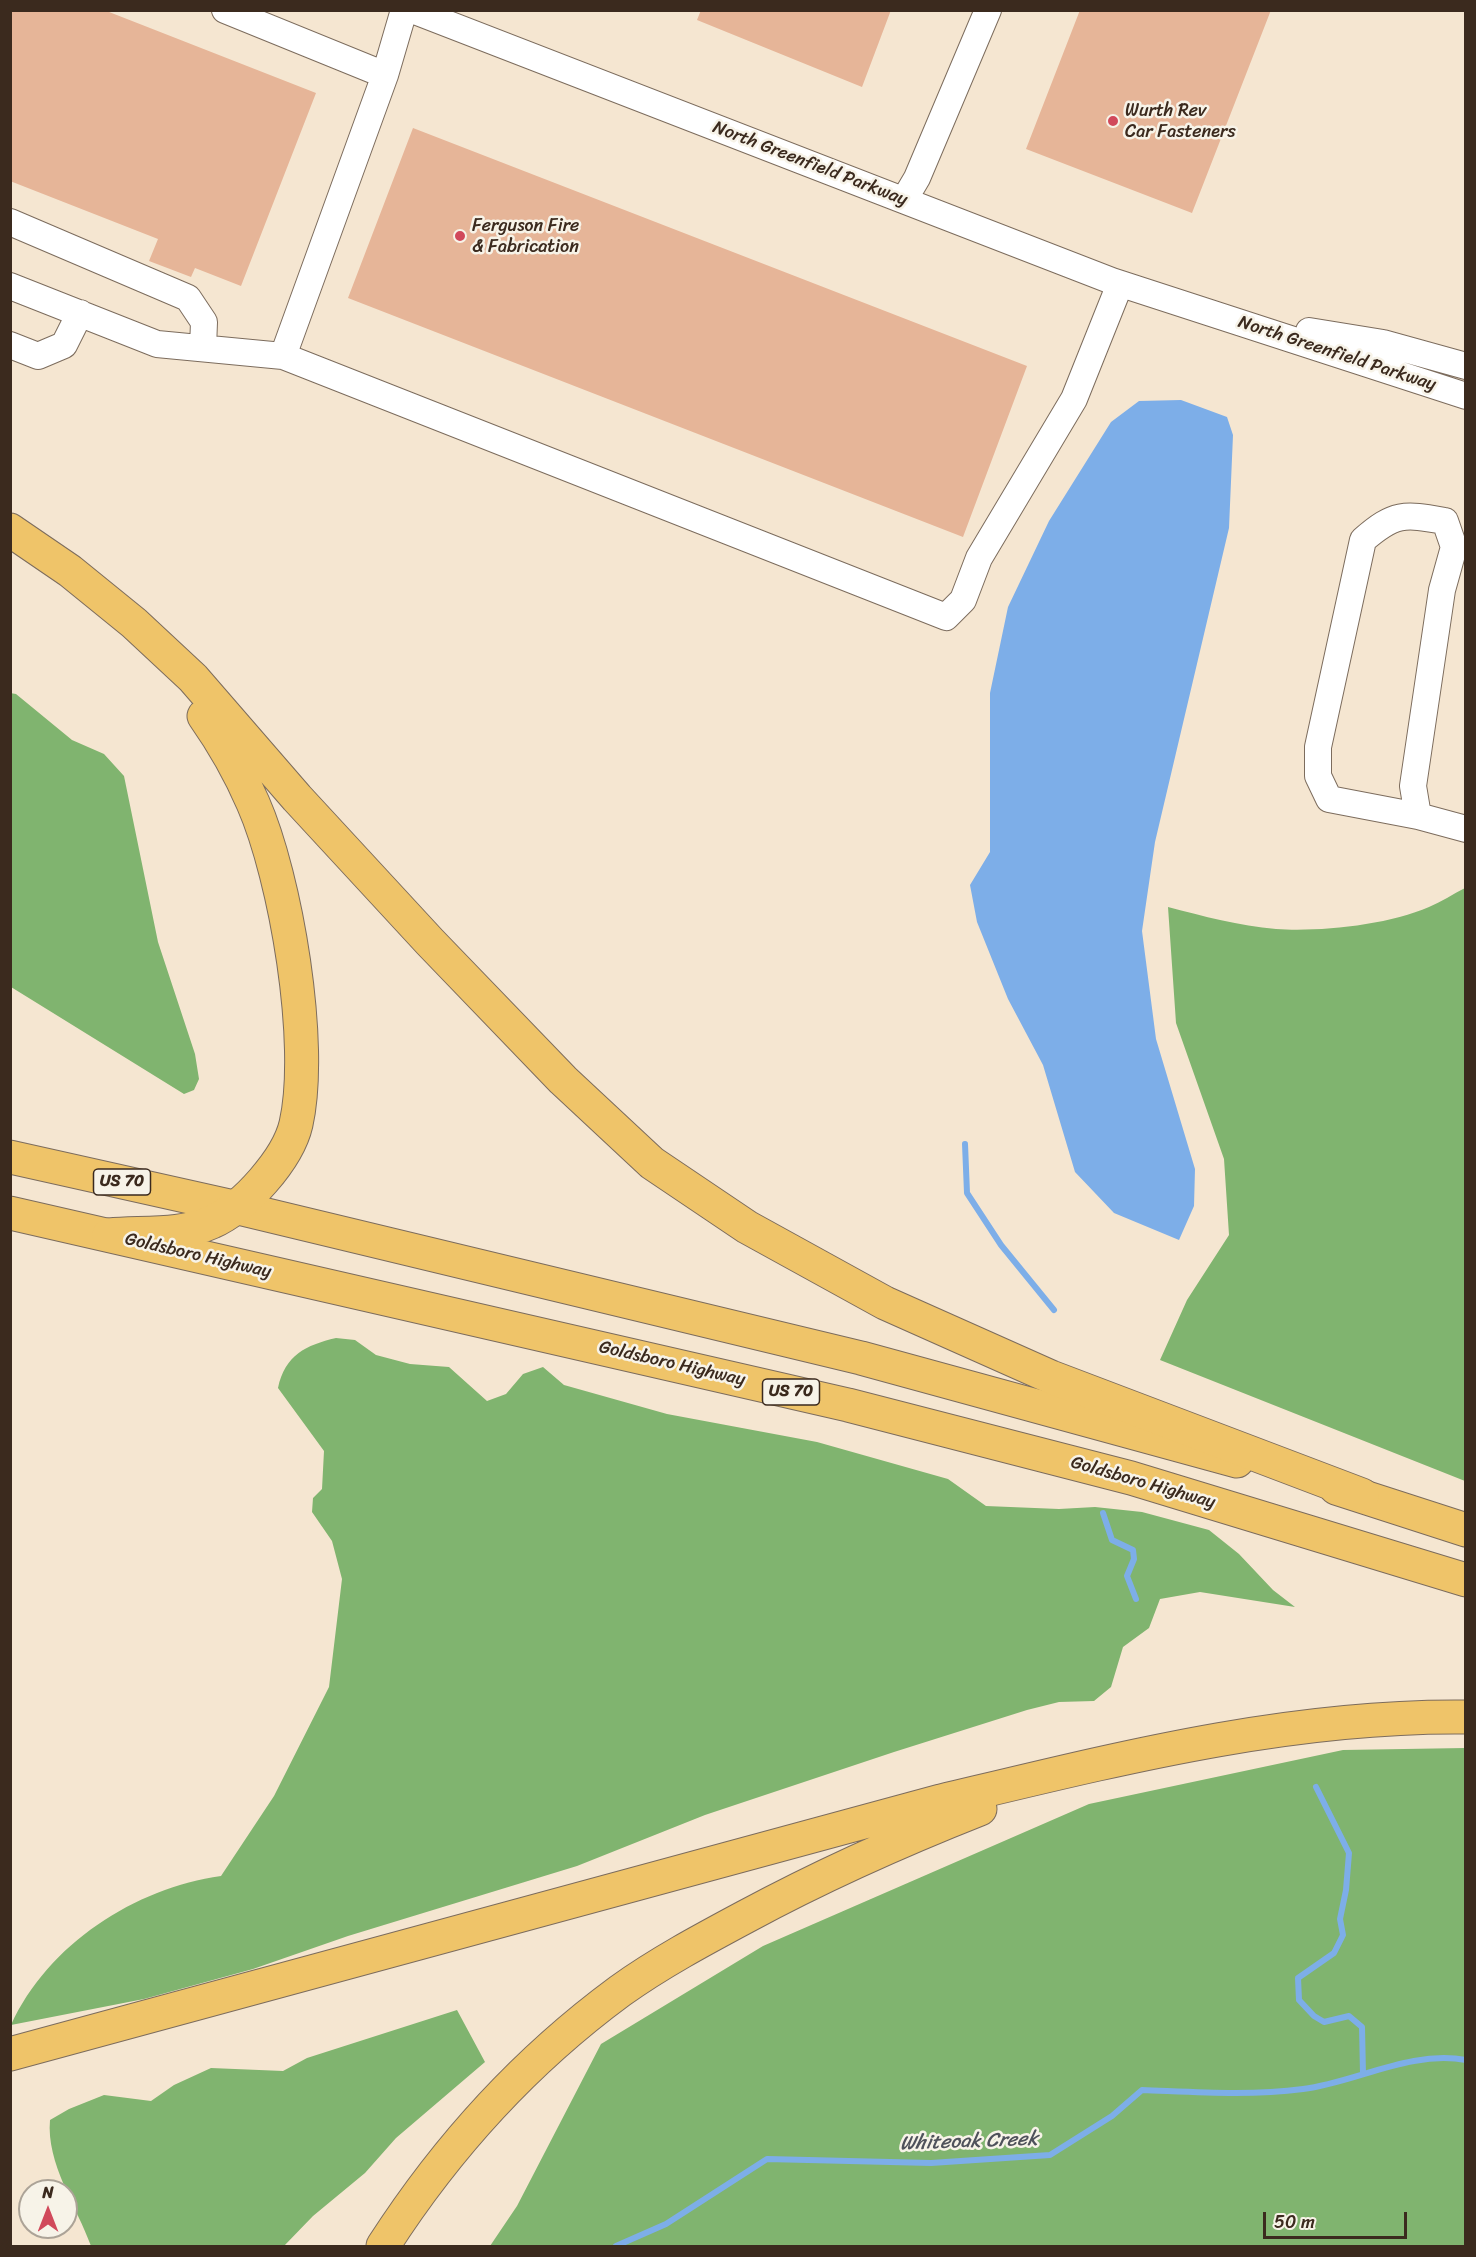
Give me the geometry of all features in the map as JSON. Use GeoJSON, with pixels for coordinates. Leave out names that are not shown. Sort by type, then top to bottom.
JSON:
{"type":"FeatureCollection","features":[{"type":"Feature","properties":{"kind":"main road"},"geometry":{"type":"LineString","coordinates":[[10,530],[70,571],[134,623],[193,678],[297,798],[430,942],[563,1080],[652,1163],[747,1227],[885,1302],[1051,1377],[1362,1495]]}},
{"type":"Feature","properties":{"kind":"main road"},"geometry":{"type":"LineString","coordinates":[[109,1235],[184,1229],[212,1222],[234,1207],[270,1176],[296,1126],[301,1079],[301,1035],[286,924],[274,867],[254,804],[220,738],[134,623]]}},
{"type":"Feature","properties":{"kind":"main road","name":"US 70"},"geometry":{"type":"LineString","coordinates":[[10,1157],[234,1207],[861,1358],[1362,1495],[1466,1530]]}},
{"type":"Feature","properties":{"kind":"main road","name":"Goldsboro Highway"},"geometry":{"type":"LineString","coordinates":[[10,1214],[860,1408],[1131,1478],[1466,1580]]}},
{"type":"Feature","properties":{"kind":"main road"},"geometry":{"type":"LineString","coordinates":[[10,2054],[883,1816],[1087,1767],[1206,1742],[1348,1722],[1466,1718]]}},
{"type":"Feature","properties":{"kind":"main road"},"geometry":{"type":"LineString","coordinates":[[383,2247],[406,2211],[455,2145],[511,2086],[574,2028],[620,1991],[674,1956],[814,1880],[904,1839],[1087,1767]]}},
{"type":"Feature","properties":{"kind":"street"},"geometry":{"type":"LineString","coordinates":[[225,10],[385,75]]}},
{"type":"Feature","properties":{"kind":"street"},"geometry":{"type":"LineString","coordinates":[[283,357],[385,75],[404,10]]}},
{"type":"Feature","properties":{"kind":"street","name":"North Greenfield Parkway"},"geometry":{"type":"LineString","coordinates":[[412,10],[1120,284],[1466,396]]}},
{"type":"Feature","properties":{"kind":"street"},"geometry":{"type":"LineString","coordinates":[[904,200],[917,178],[988,10]]}},
{"type":"Feature","properties":{"kind":"street"},"geometry":{"type":"LineString","coordinates":[[10,222],[189,298],[204,322],[203,348]]}},
{"type":"Feature","properties":{"kind":"street"},"geometry":{"type":"LineString","coordinates":[[10,286],[157,344],[283,357],[946,617],[963,600],[979,558],[1074,399],[1120,284]]}},
{"type":"Feature","properties":{"kind":"street"},"geometry":{"type":"LineString","coordinates":[[10,345],[38,356],[64,345],[80,313]]}},
{"type":"Feature","properties":{"kind":"street","name":"North Greenfield Parkway"},"geometry":{"type":"LineString","coordinates":[[1208,314],[1383,343],[1466,366]]}},
{"type":"Feature","properties":{"kind":"street"},"geometry":{"type":"LineString","coordinates":[[1418,816],[1413,786],[1443,590],[1454,547],[1445,521],[1406,515],[1382,524],[1363,540],[1318,747],[1318,776],[1329,799],[1418,816],[1466,829]]}},
{"type":"Feature","properties":{"kind":"green space"},"geometry":{"type":"Polygon","coordinates":[[[10,693],[16,694],[72,740],[104,754],[124,776],[158,942],[195,1054],[199,1079],[194,1090],[184,1094],[11,987],[10,693]]]}},
{"type":"Feature","properties":{"kind":"green space"},"geometry":{"type":"Polygon","coordinates":[[[1465,888],[1465,1481],[1160,1360],[1187,1300],[1229,1235],[1224,1159],[1176,1023],[1168,907],[1262,928],[1294,930],[1333,928],[1374,923],[1412,913],[1434,905],[1465,888]]]}},
{"type":"Feature","properties":{"kind":"green space"},"geometry":{"type":"Polygon","coordinates":[[[336,1338],[355,1340],[376,1355],[410,1364],[449,1367],[487,1401],[506,1394],[523,1374],[543,1367],[564,1385],[667,1414],[817,1442],[948,1479],[986,1506],[1059,1509],[1095,1507],[1142,1512],[1209,1530],[1239,1554],[1273,1590],[1295,1607],[1200,1592],[1160,1599],[1149,1628],[1123,1647],[1111,1687],[1094,1701],[1059,1702],[1027,1710],[894,1752],[705,1815],[577,1866],[348,1936],[253,1969],[144,1999],[11,2025],[27,1996],[47,1969],[71,1945],[98,1925],[127,1907],[157,1893],[221,1876],[274,1796],[329,1687],[342,1579],[332,1541],[312,1512],[313,1498],[322,1489],[324,1451],[278,1388],[286,1367],[298,1353],[315,1344],[336,1338]]]}},
{"type":"Feature","properties":{"kind":"green space"},"geometry":{"type":"Polygon","coordinates":[[[1465,1748],[1465,2246],[490,2246],[517,2206],[601,2044],[763,1946],[1089,1804],[1343,1750],[1465,1748]]]}},
{"type":"Feature","properties":{"kind":"green space"},"geometry":{"type":"Polygon","coordinates":[[[457,2010],[485,2062],[396,2138],[365,2173],[313,2216],[284,2246],[91,2246],[78,2215],[78,2179],[62,2179],[53,2152],[50,2120],[69,2109],[104,2095],[151,2101],[174,2085],[211,2068],[283,2071],[307,2058],[457,2010]]]}},
{"type":"Feature","properties":{"kind":"water"},"geometry":{"type":"Polygon","coordinates":[[[1181,400],[1227,417],[1233,435],[1229,528],[1155,842],[1142,931],[1156,1039],[1195,1169],[1194,1206],[1179,1240],[1114,1213],[1075,1172],[1043,1065],[1008,999],[977,922],[970,885],[990,852],[990,693],[1008,607],[1049,521],[1111,422],[1139,401],[1181,400]]]}},
{"type":"Feature","properties":{"kind":"building"},"geometry":{"type":"Polygon","coordinates":[[[10,10],[104,10],[316,93],[241,286],[195,268],[191,277],[149,261],[158,239],[10,181],[10,10]]]}},
{"type":"Feature","properties":{"kind":"building"},"geometry":{"type":"Polygon","coordinates":[[[701,10],[891,10],[862,87],[697,20],[701,10]]]}},
{"type":"Feature","properties":{"kind":"building"},"geometry":{"type":"Polygon","coordinates":[[[1080,10],[1271,10],[1192,213],[1026,149],[1080,10]]]}},
{"type":"Feature","properties":{"kind":"building"},"geometry":{"type":"Polygon","coordinates":[[[413,128],[1027,366],[963,537],[348,298],[413,128]]]}},
{"type":"Feature","properties":{"kind":"waterway"},"geometry":{"type":"LineString","coordinates":[[965,1144],[967,1193],[1001,1245],[1054,1310]]}},
{"type":"Feature","properties":{"kind":"waterway"},"geometry":{"type":"LineString","coordinates":[[1103,1513],[1112,1540],[1133,1550],[1134,1559],[1127,1576],[1136,1599]]}},
{"type":"Feature","properties":{"kind":"waterway"},"geometry":{"type":"LineString","coordinates":[[1316,1787],[1349,1853],[1346,1890],[1340,1919],[1343,1935],[1334,1953],[1298,1978],[1299,2000],[1314,2016],[1324,2022],[1349,2016],[1362,2027],[1363,2074]]}},
{"type":"Feature","properties":{"kind":"waterway","name":"Whiteoak Creek"},"geometry":{"type":"LineString","coordinates":[[616,2246],[666,2224],[767,2159],[931,2163],[1050,2155],[1112,2116],[1142,2090],[1223,2093],[1283,2091],[1323,2085],[1424,2059],[1466,2060]]}},
{"type":"Feature","properties":{"kind":"place","name":"Wurth Rev Car Fasteners"},"geometry":{"type":"Point","coordinates":[1113,121]}},
{"type":"Feature","properties":{"kind":"place","name":"Ferguson Fire & Fabrication"},"geometry":{"type":"Point","coordinates":[460,236]}}]}
